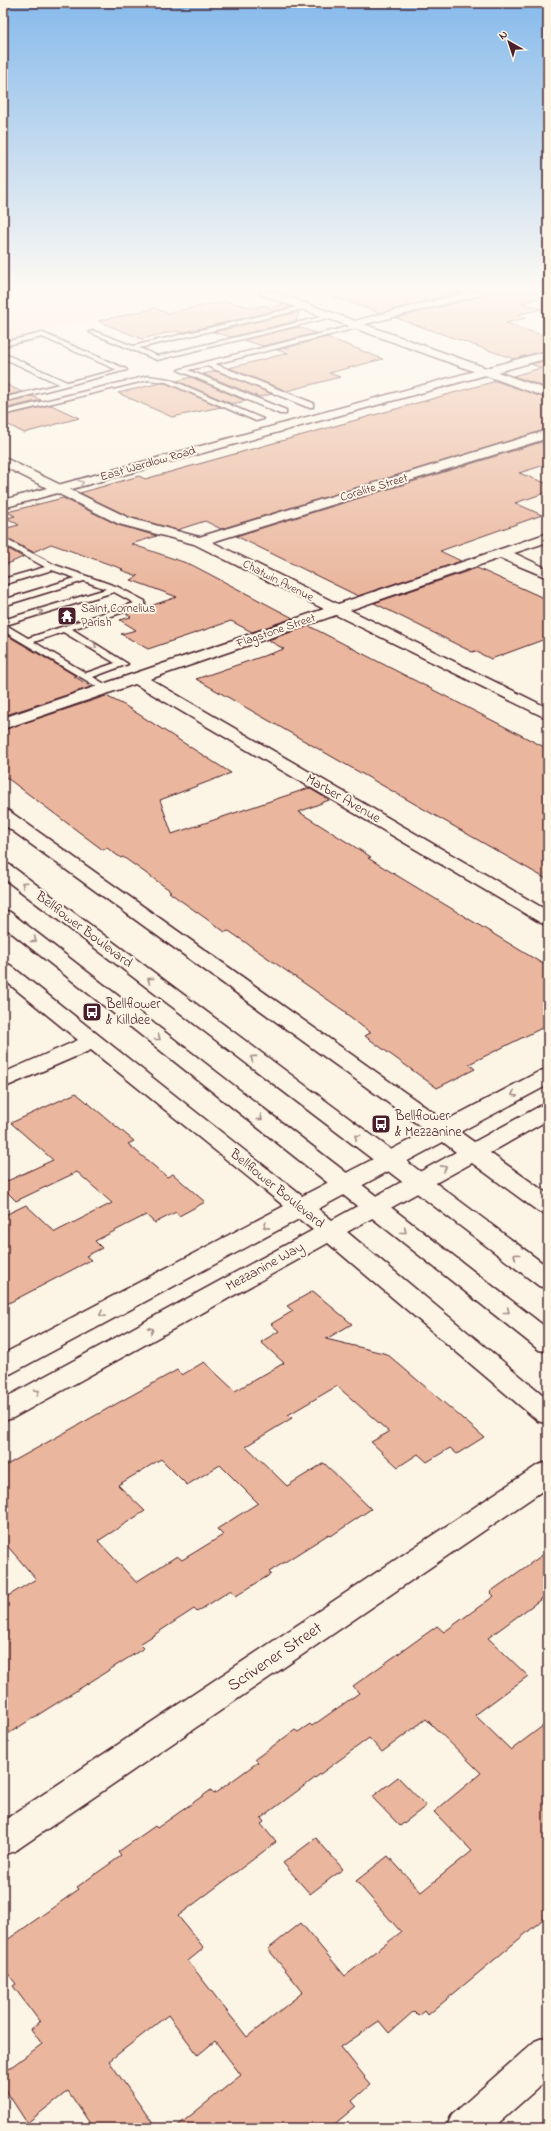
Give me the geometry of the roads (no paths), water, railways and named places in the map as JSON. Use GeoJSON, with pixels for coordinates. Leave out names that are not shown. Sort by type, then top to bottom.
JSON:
{"type":"FeatureCollection","features":[{"type":"Feature","properties":{"kind":"street","name":"East Wardlow Road"},"geometry":{"type":"LineString","coordinates":[[3,504],[407,391]]}},
{"type":"Feature","properties":{"kind":"street"},"geometry":{"type":"LineString","coordinates":[[237,425],[321,402],[354,406]]}},
{"type":"Feature","properties":{"kind":"street","name":"Coralite Street"},"geometry":{"type":"LineString","coordinates":[[199,541],[548,434]]}},
{"type":"Feature","properties":{"kind":"street"},"geometry":{"type":"LineString","coordinates":[[194,437],[213,446]]}},
{"type":"Feature","properties":{"kind":"street","name":"Chatwin Avenue"},"geometry":{"type":"LineString","coordinates":[[3,461],[31,481],[58,489],[124,520],[199,541],[335,610],[548,714]]}},
{"type":"Feature","properties":{"kind":"street"},"geometry":{"type":"LineString","coordinates":[[31,481],[61,473]]}},
{"type":"Feature","properties":{"kind":"street","name":"Flagstone Street"},"geometry":{"type":"LineString","coordinates":[[3,724],[138,679],[548,537]]}},
{"type":"Feature","properties":{"kind":"street"},"geometry":{"type":"LineString","coordinates":[[501,553],[548,574]]}},
{"type":"Feature","properties":{"kind":"street","name":"Marber Avenue"},"geometry":{"type":"LineString","coordinates":[[138,679],[548,919]]}},
{"type":"Feature","properties":{"kind":"street"},"geometry":{"type":"LineString","coordinates":[[3,815],[548,1206]]}},
{"type":"Feature","properties":{"kind":"street","name":"Bellflower Boulevard"},"geometry":{"type":"LineString","coordinates":[[3,869],[548,1280]]}},
{"type":"Feature","properties":{"kind":"street"},"geometry":{"type":"LineString","coordinates":[[3,916],[374,1208],[548,1342]]}},
{"type":"Feature","properties":{"kind":"street","name":"Bellflower Boulevard"},"geometry":{"type":"LineString","coordinates":[[3,968],[330,1231],[548,1414]]}},
{"type":"Feature","properties":{"kind":"street"},"geometry":{"type":"LineString","coordinates":[[3,1082],[93,1041]]}},
{"type":"Feature","properties":{"kind":"street"},"geometry":{"type":"LineString","coordinates":[[3,1366],[548,1076]]}},
{"type":"Feature","properties":{"kind":"street","name":"Mezzanine Way"},"geometry":{"type":"LineString","coordinates":[[3,1411],[548,1111]]}},
{"type":"Feature","properties":{"kind":"street","name":"Scrivener Street"},"geometry":{"type":"LineString","coordinates":[[3,1840],[548,1473]]}},
{"type":"Feature","properties":{"kind":"street"},"geometry":{"type":"LineString","coordinates":[[465,2128],[548,2054]]}},
{"type":"Feature","properties":{"kind":"lane"},"geometry":{"type":"LineString","coordinates":[[3,400],[36,391]]}},
{"type":"Feature","properties":{"kind":"lane"},"geometry":{"type":"LineString","coordinates":[[3,413],[92,391]]}},
{"type":"Feature","properties":{"kind":"lane"},"geometry":{"type":"LineString","coordinates":[[194,391],[259,419]]}},
{"type":"Feature","properties":{"kind":"lane"},"geometry":{"type":"LineString","coordinates":[[233,391],[283,412]]}},
{"type":"Feature","properties":{"kind":"lane"},"geometry":{"type":"LineString","coordinates":[[289,391],[321,402]]}},
{"type":"Feature","properties":{"kind":"lane"},"geometry":{"type":"LineString","coordinates":[[3,541],[52,567],[115,589],[142,603],[27,641]]}},
{"type":"Feature","properties":{"kind":"lane"},"geometry":{"type":"LineString","coordinates":[[3,582],[52,567]]}},
{"type":"Feature","properties":{"kind":"lane"},"geometry":{"type":"LineString","coordinates":[[3,603],[85,578]]}},
{"type":"Feature","properties":{"kind":"lane"},"geometry":{"type":"LineString","coordinates":[[3,624],[115,589]]}},
{"type":"Feature","properties":{"kind":"lane"},"geometry":{"type":"LineString","coordinates":[[3,627],[107,689]]}},
{"type":"Feature","properties":{"kind":"lane"},"geometry":{"type":"LineString","coordinates":[[65,629],[123,664],[86,676]]}},
{"type":"Feature","properties":{"kind":"place","name":"Saint Cornelius Parish"},"geometry":{"type":"Point","coordinates":[67,616]}},
{"type":"Feature","properties":{"kind":"place","name":"Bellflower & Killdee"},"geometry":{"type":"Point","coordinates":[92,1012]}},
{"type":"Feature","properties":{"kind":"place","name":"Bellflower & Mezzanine"},"geometry":{"type":"Point","coordinates":[381,1124]}}]}
